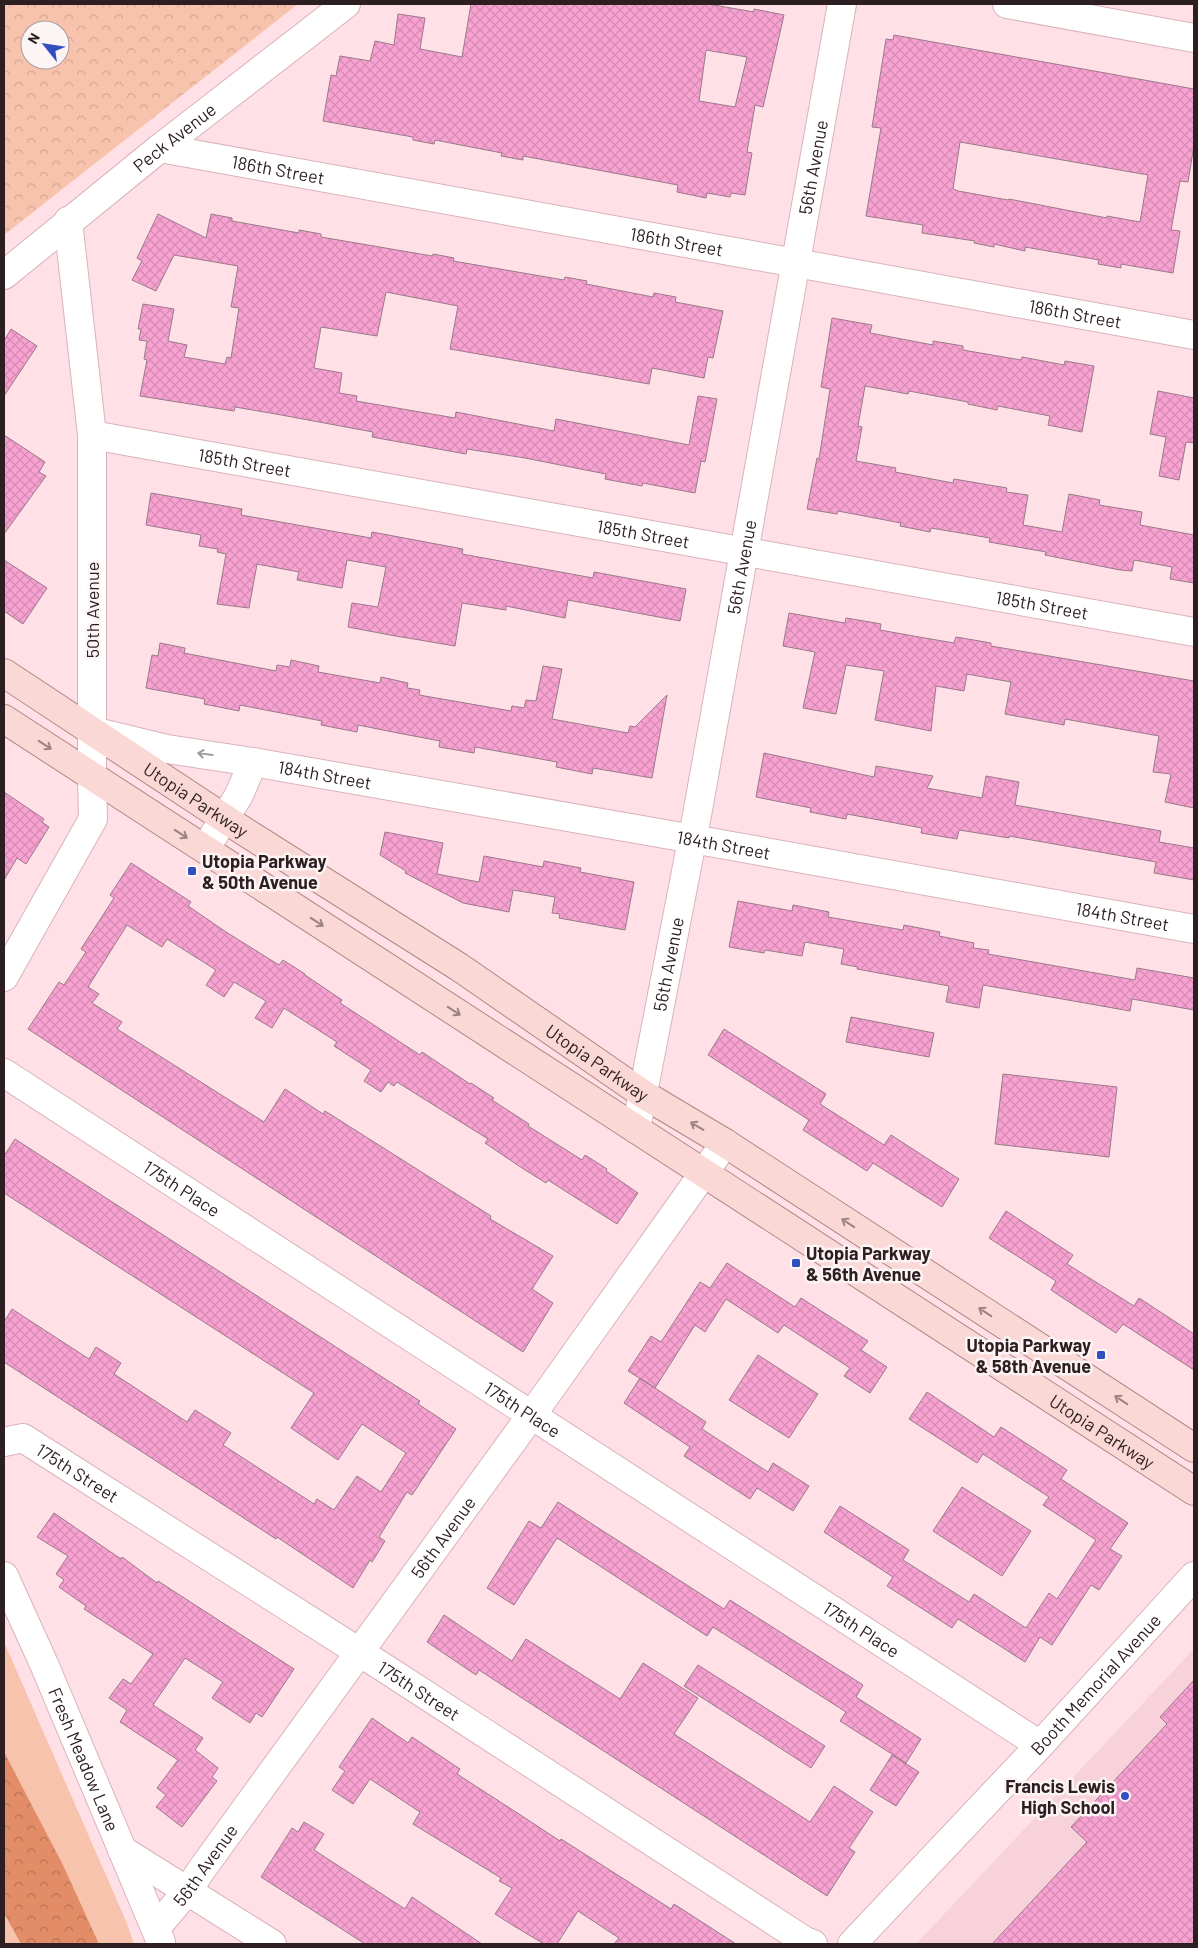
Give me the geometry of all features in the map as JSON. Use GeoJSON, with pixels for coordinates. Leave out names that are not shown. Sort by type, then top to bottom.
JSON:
{"type":"FeatureCollection","features":[{"type":"Feature","properties":{"kind":"main road","name":"Utopia Parkway"},"geometry":{"type":"LineString","coordinates":[[4,673],[224,818],[459,967],[643,1094],[725,1144],[1194,1448]]}},
{"type":"Feature","properties":{"kind":"main road","name":"Utopia Parkway"},"geometry":{"type":"LineString","coordinates":[[4,719],[1194,1491]]}},
{"type":"Feature","properties":{"kind":"main road"},"geometry":{"type":"LineString","coordinates":[[1162,1427],[1194,1429]]}},
{"type":"Feature","properties":{"kind":"street","name":"Peck Avenue"},"geometry":{"type":"LineString","coordinates":[[4,274],[160,148],[346,4]]}},
{"type":"Feature","properties":{"kind":"street","name":"56th Avenue"},"geometry":{"type":"LineString","coordinates":[[636,1128],[692,839],[842,4]]}},
{"type":"Feature","properties":{"kind":"street"},"geometry":{"type":"LineString","coordinates":[[1006,4],[1194,38]]}},
{"type":"Feature","properties":{"kind":"street","name":"186th Street"},"geometry":{"type":"LineString","coordinates":[[160,148],[1194,335]]}},
{"type":"Feature","properties":{"kind":"street","name":"50th Avenue"},"geometry":{"type":"LineString","coordinates":[[4,977],[93,819],[92,435],[68,221]]}},
{"type":"Feature","properties":{"kind":"street","name":"185th Street"},"geometry":{"type":"LineString","coordinates":[[92,435],[1194,632]]}},
{"type":"Feature","properties":{"kind":"street","name":"184th Street"},"geometry":{"type":"LineString","coordinates":[[92,731],[167,749],[253,762],[1194,929]]}},
{"type":"Feature","properties":{"kind":"street","name":"184th Street"},"geometry":{"type":"LineString","coordinates":[[205,849],[238,795],[253,762]]}},
{"type":"Feature","properties":{"kind":"street","name":"175th Place"},"geometry":{"type":"LineString","coordinates":[[4,1073],[1040,1745]]}},
{"type":"Feature","properties":{"kind":"street","name":"56th Avenue"},"geometry":{"type":"LineString","coordinates":[[159,1936],[202,1869],[706,1173],[725,1144]]}},
{"type":"Feature","properties":{"kind":"street","name":"175th Street"},"geometry":{"type":"LineString","coordinates":[[10,1434],[359,1652],[791,1932],[813,1944]]}},
{"type":"Feature","properties":{"kind":"street","name":"Fresh Meadow Lane"},"geometry":{"type":"LineString","coordinates":[[4,1576],[44,1664],[159,1936]]}},
{"type":"Feature","properties":{"kind":"street","name":"Booth Memorial Avenue"},"geometry":{"type":"LineString","coordinates":[[852,1944],[1040,1745],[1194,1576]]}},
{"type":"Feature","properties":{"kind":"street"},"geometry":{"type":"LineString","coordinates":[[122,1850],[272,1944]]}},
{"type":"Feature","properties":{"kind":"shaded area","name":"Francis Lewis High School"},"geometry":{"type":"Polygon","coordinates":[[[1194,1649],[1194,1944],[916,1944],[1194,1649]]]}},
{"type":"Feature","properties":{"kind":"green space"},"geometry":{"type":"Polygon","coordinates":[[[4,4],[298,4],[4,235],[4,4]]]}},
{"type":"Feature","properties":{"kind":"green space"},"geometry":{"type":"Polygon","coordinates":[[[4,1642],[126,1921],[134,1944],[4,1944],[4,1642]]]}},
{"type":"Feature","properties":{"kind":"green space"},"geometry":{"type":"Polygon","coordinates":[[[4,1752],[62,1863],[99,1944],[21,1944],[4,1913],[4,1752]]]}},
{"type":"Feature","properties":{"kind":"building"},"geometry":{"type":"Polygon","coordinates":[[[471,4],[708,4],[754,12],[754,9],[784,15],[763,107],[755,105],[747,152],[752,153],[745,195],[731,193],[730,197],[707,193],[706,198],[677,192],[678,185],[523,156],[523,160],[501,156],[502,153],[435,140],[434,144],[413,140],[413,137],[323,121],[331,75],[336,76],[340,56],[370,61],[375,41],[394,45],[398,14],[425,18],[420,49],[462,57],[471,4]],[[706,50],[699,101],[735,107],[747,57],[706,50]]]}},
{"type":"Feature","properties":{"kind":"building"},"geometry":{"type":"Polygon","coordinates":[[[894,35],[1194,89],[1194,145],[1188,182],[1180,181],[1171,230],[1180,231],[1173,273],[1121,264],[1121,268],[1098,264],[1099,260],[1025,247],[1025,251],[994,244],[994,247],[974,243],[975,241],[922,233],[923,225],[866,216],[881,128],[872,127],[886,39],[893,40],[894,35]],[[960,142],[953,189],[1107,218],[1107,216],[1140,222],[1148,175],[960,142]]]}},
{"type":"Feature","properties":{"kind":"building"},"geometry":{"type":"Polygon","coordinates":[[[158,214],[206,238],[211,214],[232,218],[232,221],[299,233],[299,230],[321,234],[321,237],[454,258],[453,261],[564,280],[565,277],[587,281],[586,284],[653,297],[654,293],[676,297],[675,302],[723,311],[713,358],[708,357],[704,378],[652,368],[649,384],[450,349],[458,306],[386,292],[377,336],[321,327],[314,368],[342,373],[339,393],[357,396],[356,401],[455,418],[456,412],[554,431],[556,419],[689,445],[698,396],[717,399],[705,462],[701,461],[695,493],[643,483],[642,486],[605,479],[606,474],[525,458],[467,449],[466,454],[372,437],[373,432],[276,414],[235,407],[234,411],[140,396],[147,360],[144,359],[147,341],[139,340],[141,329],[138,329],[143,304],[174,309],[168,341],[187,345],[184,357],[225,364],[227,357],[231,358],[239,308],[231,307],[238,266],[174,255],[156,291],[132,280],[142,261],[137,258],[158,214]]]}},
{"type":"Feature","properties":{"kind":"building"},"geometry":{"type":"Polygon","coordinates":[[[832,318],[872,325],[870,333],[933,345],[933,341],[963,346],[963,350],[1021,360],[1022,357],[1064,365],[1065,361],[1094,366],[1082,432],[1048,425],[1050,416],[998,406],[997,410],[968,404],[968,402],[909,391],[908,394],[865,386],[858,426],[862,427],[856,461],[896,468],[895,472],[953,483],[954,479],[1007,488],[1006,492],[1028,495],[1023,525],[1062,532],[1069,494],[1100,500],[1099,505],[1142,512],[1140,525],[1194,535],[1194,583],[1170,579],[1172,567],[1134,560],[1132,571],[1120,570],[1045,555],[1046,552],[989,542],[990,538],[931,528],[930,532],[900,526],[901,523],[838,511],[837,514],[807,509],[817,458],[819,459],[830,389],[821,387],[832,318]]]}},
{"type":"Feature","properties":{"kind":"building"},"geometry":{"type":"Polygon","coordinates":[[[11,329],[37,346],[4,396],[4,341],[11,329]]]}},
{"type":"Feature","properties":{"kind":"building"},"geometry":{"type":"Polygon","coordinates":[[[1158,391],[1194,398],[1194,443],[1186,442],[1179,480],[1159,476],[1166,437],[1150,434],[1158,391]]]}},
{"type":"Feature","properties":{"kind":"building"},"geometry":{"type":"Polygon","coordinates":[[[4,435],[45,462],[39,472],[46,476],[4,534],[4,435]]]}},
{"type":"Feature","properties":{"kind":"building"},"geometry":{"type":"Polygon","coordinates":[[[151,493],[242,509],[241,515],[371,538],[372,532],[463,549],[462,554],[593,578],[594,572],[686,589],[680,621],[568,600],[565,618],[506,606],[506,610],[462,603],[455,646],[390,635],[348,627],[352,603],[378,607],[386,567],[347,560],[342,588],[297,580],[299,572],[257,564],[249,608],[217,604],[226,554],[217,552],[218,549],[199,546],[201,535],[146,525],[151,493]]]}},
{"type":"Feature","properties":{"kind":"building"},"geometry":{"type":"Polygon","coordinates":[[[4,560],[47,588],[23,624],[4,611],[4,560]]]}},
{"type":"Feature","properties":{"kind":"building"},"geometry":{"type":"Polygon","coordinates":[[[789,613],[845,623],[846,618],[864,621],[881,624],[880,630],[954,643],[956,637],[991,643],[991,646],[1194,681],[1194,808],[1165,802],[1171,774],[1153,772],[1159,736],[1065,719],[1064,725],[1005,714],[1011,682],[967,674],[964,691],[936,686],[931,731],[875,720],[884,671],[846,665],[836,714],[803,708],[815,652],[783,646],[789,613]]]}},
{"type":"Feature","properties":{"kind":"building"},"geometry":{"type":"Polygon","coordinates":[[[160,643],[185,648],[184,653],[276,671],[277,665],[290,667],[291,660],[319,666],[318,672],[380,683],[381,677],[408,683],[407,688],[420,690],[419,695],[511,711],[512,706],[524,708],[526,700],[536,701],[543,666],[562,669],[552,719],[628,733],[630,726],[635,727],[667,695],[652,778],[593,768],[592,774],[556,767],[557,762],[475,747],[474,753],[439,747],[440,741],[358,725],[357,732],[321,725],[322,721],[240,705],[239,711],[204,704],[205,699],[146,688],[152,655],[158,656],[160,643]]]}},
{"type":"Feature","properties":{"kind":"building"},"geometry":{"type":"Polygon","coordinates":[[[764,753],[874,777],[876,766],[933,776],[927,788],[982,798],[986,776],[1019,782],[1015,805],[1161,831],[1159,842],[1194,848],[1194,880],[1154,873],[1156,862],[1009,836],[1009,838],[959,830],[957,839],[921,833],[922,828],[847,814],[846,819],[810,812],[811,808],[756,797],[764,753]]]}},
{"type":"Feature","properties":{"kind":"building"},"geometry":{"type":"Polygon","coordinates":[[[4,792],[44,819],[42,822],[49,827],[26,864],[17,858],[4,880],[4,792]]]}},
{"type":"Feature","properties":{"kind":"building"},"geometry":{"type":"Polygon","coordinates":[[[385,832],[443,843],[437,874],[479,882],[484,856],[543,867],[544,861],[581,868],[580,872],[634,882],[625,930],[559,918],[560,914],[552,913],[555,897],[513,890],[509,912],[463,903],[405,873],[406,871],[380,855],[385,832]]]}},
{"type":"Feature","properties":{"kind":"building"},"geometry":{"type":"Polygon","coordinates":[[[131,863],[191,902],[188,906],[226,932],[279,965],[283,960],[342,1000],[340,1003],[420,1055],[422,1052],[471,1083],[494,1098],[492,1100],[529,1124],[528,1126],[582,1160],[585,1155],[607,1169],[606,1171],[638,1193],[617,1224],[548,1180],[546,1183],[522,1168],[485,1143],[488,1139],[397,1082],[394,1086],[388,1082],[381,1092],[364,1081],[371,1070],[334,1046],[337,1042],[284,1008],[272,1028],[255,1018],[266,1001],[234,982],[224,997],[206,985],[216,970],[167,939],[162,947],[127,925],[88,987],[99,994],[92,1003],[122,1022],[117,1029],[264,1122],[285,1089],[323,1114],[325,1111],[491,1216],[490,1219],[553,1256],[532,1289],[553,1303],[523,1352],[28,1029],[59,982],[64,985],[86,952],[81,949],[114,898],[110,895],[131,863]]]}},
{"type":"Feature","properties":{"kind":"building"},"geometry":{"type":"Polygon","coordinates":[[[738,901],[792,911],[793,905],[829,912],[828,917],[903,930],[904,925],[940,932],[939,936],[974,943],[973,948],[989,950],[988,954],[1135,980],[1137,968],[1194,978],[1194,1010],[1132,999],[1130,1011],[983,985],[979,1008],[946,1002],[949,986],[857,969],[858,967],[841,964],[844,949],[805,942],[802,956],[765,950],[764,953],[729,947],[738,901]]]}},
{"type":"Feature","properties":{"kind":"building"},"geometry":{"type":"Polygon","coordinates":[[[851,1017],[934,1033],[929,1057],[846,1042],[851,1017]]]}},
{"type":"Feature","properties":{"kind":"building"},"geometry":{"type":"Polygon","coordinates":[[[724,1029],[826,1094],[820,1104],[884,1145],[891,1135],[959,1179],[942,1207],[873,1163],[867,1171],[803,1130],[809,1120],[708,1055],[724,1029]]]}},
{"type":"Feature","properties":{"kind":"building"},"geometry":{"type":"Polygon","coordinates":[[[1003,1074],[1117,1087],[1109,1157],[995,1144],[1003,1074]]]}},
{"type":"Feature","properties":{"kind":"building"},"geometry":{"type":"Polygon","coordinates":[[[15,1139],[420,1401],[418,1404],[456,1429],[412,1495],[407,1492],[379,1537],[385,1541],[372,1562],[370,1560],[353,1588],[4,1362],[4,1322],[12,1309],[89,1359],[96,1347],[121,1363],[114,1374],[187,1422],[195,1410],[231,1433],[223,1445],[314,1504],[317,1499],[334,1510],[357,1476],[381,1492],[406,1453],[362,1424],[338,1460],[291,1428],[314,1393],[4,1193],[4,1156],[15,1139]]]}},
{"type":"Feature","properties":{"kind":"building"},"geometry":{"type":"Polygon","coordinates":[[[1006,1211],[1073,1255],[1067,1264],[1134,1306],[1139,1298],[1194,1334],[1194,1370],[1123,1324],[1116,1333],[1051,1290],[1056,1281],[989,1238],[1006,1211]]]}},
{"type":"Feature","properties":{"kind":"building"},"geometry":{"type":"Polygon","coordinates":[[[727,1263],[795,1307],[801,1298],[868,1341],[861,1350],[887,1367],[870,1393],[844,1376],[850,1368],[784,1325],[778,1333],[726,1299],[705,1332],[695,1325],[655,1388],[628,1371],[651,1336],[661,1342],[700,1282],[710,1288],[727,1263]]]}},
{"type":"Feature","properties":{"kind":"building"},"geometry":{"type":"Polygon","coordinates":[[[758,1355],[818,1394],[789,1438],[729,1400],[758,1355]]]}},
{"type":"Feature","properties":{"kind":"building"},"geometry":{"type":"Polygon","coordinates":[[[640,1378],[706,1422],[702,1429],[768,1472],[773,1463],[809,1486],[793,1511],[757,1488],[750,1499],[684,1456],[690,1447],[624,1403],[640,1378]]]}},
{"type":"Feature","properties":{"kind":"building"},"geometry":{"type":"Polygon","coordinates":[[[927,1392],[994,1437],[1001,1427],[1067,1470],[1061,1479],[1128,1523],[1110,1549],[1122,1556],[1099,1590],[1091,1585],[1052,1645],[1040,1637],[1025,1662],[958,1619],[952,1628],[887,1586],[893,1577],[824,1532],[840,1506],[909,1550],[903,1560],[969,1602],[974,1594],[1026,1628],[1049,1593],[1057,1599],[1096,1540],[1043,1505],[1049,1497],[983,1454],[977,1463],[909,1419],[927,1392]]]}},
{"type":"Feature","properties":{"kind":"building"},"geometry":{"type":"Polygon","coordinates":[[[962,1487],[1031,1531],[1002,1576],[933,1531],[962,1487]]]}},
{"type":"Feature","properties":{"kind":"building"},"geometry":{"type":"Polygon","coordinates":[[[558,1502],[724,1609],[730,1600],[863,1685],[856,1697],[921,1739],[906,1763],[840,1721],[846,1712],[713,1627],[707,1636],[557,1538],[514,1605],[487,1588],[529,1521],[541,1528],[558,1502]]]}},
{"type":"Feature","properties":{"kind":"building"},"geometry":{"type":"Polygon","coordinates":[[[54,1513],[121,1559],[122,1557],[157,1583],[158,1581],[294,1669],[262,1717],[256,1713],[250,1723],[212,1698],[223,1682],[185,1658],[153,1705],[203,1738],[195,1750],[218,1768],[212,1777],[217,1781],[182,1827],[156,1807],[166,1795],[157,1788],[178,1760],[120,1722],[127,1710],[109,1698],[123,1679],[131,1684],[153,1654],[84,1609],[86,1606],[59,1587],[64,1580],[56,1574],[68,1556],[37,1537],[54,1513]]]}},
{"type":"Feature","properties":{"kind":"building"},"geometry":{"type":"Polygon","coordinates":[[[444,1615],[512,1661],[526,1639],[620,1699],[643,1663],[698,1698],[674,1734],[810,1822],[834,1786],[873,1812],[849,1848],[855,1852],[827,1896],[479,1670],[476,1675],[427,1642],[444,1615]]]}},
{"type":"Feature","properties":{"kind":"building"},"geometry":{"type":"Polygon","coordinates":[[[698,1665],[825,1746],[811,1768],[684,1686],[698,1665]]]}},
{"type":"Feature","properties":{"kind":"building","name":"Francis Lewis High School"},"geometry":{"type":"Polygon","coordinates":[[[1194,1680],[1194,1944],[992,1944],[1087,1842],[1071,1827],[1167,1724],[1160,1717],[1194,1680]]]}},
{"type":"Feature","properties":{"kind":"building"},"geometry":{"type":"Polygon","coordinates":[[[372,1718],[408,1743],[412,1737],[460,1769],[457,1774],[560,1841],[561,1839],[671,1909],[674,1904],[736,1944],[614,1944],[619,1938],[578,1911],[557,1944],[544,1944],[514,1926],[495,1914],[512,1888],[499,1881],[501,1878],[413,1824],[420,1812],[370,1779],[353,1804],[332,1790],[345,1771],[339,1767],[372,1718]]]}},
{"type":"Feature","properties":{"kind":"building"},"geometry":{"type":"Polygon","coordinates":[[[892,1755],[919,1772],[896,1806],[870,1790],[892,1755]]]}},
{"type":"Feature","properties":{"kind":"building"},"geometry":{"type":"Polygon","coordinates":[[[304,1822],[324,1834],[314,1850],[405,1909],[412,1897],[482,1944],[365,1944],[261,1877],[292,1828],[298,1832],[304,1822]]]}},
{"type":"Feature","properties":{"kind":"place","name":"Utopia Parkway & 50th Avenue"},"geometry":{"type":"Point","coordinates":[192,871]}},
{"type":"Feature","properties":{"kind":"place","name":"Utopia Parkway & 56th Avenue"},"geometry":{"type":"Point","coordinates":[796,1263]}},
{"type":"Feature","properties":{"kind":"place","name":"Utopia Parkway & 58th Avenue"},"geometry":{"type":"Point","coordinates":[1101,1355]}},
{"type":"Feature","properties":{"kind":"place","name":"Francis Lewis High School"},"geometry":{"type":"Point","coordinates":[1125,1796]}}]}
